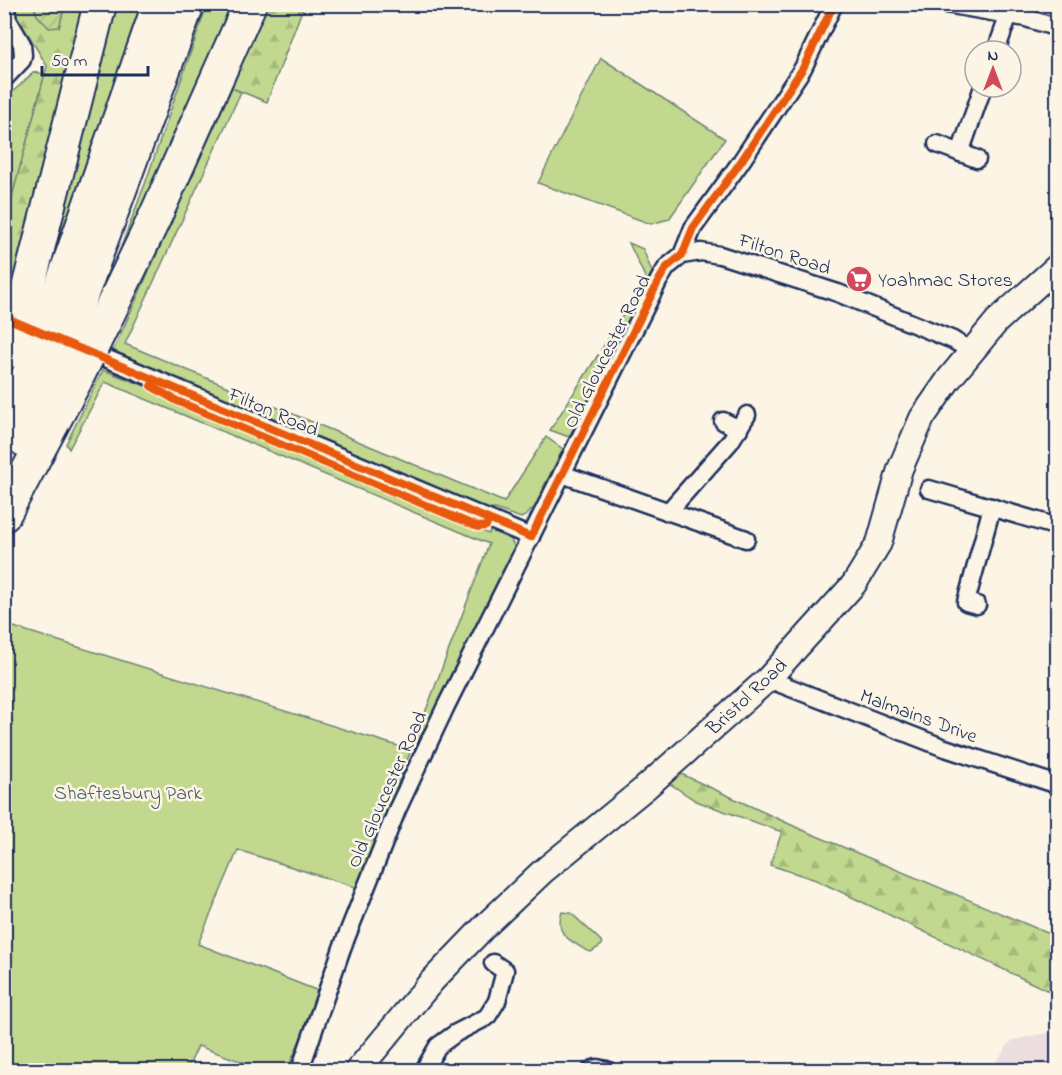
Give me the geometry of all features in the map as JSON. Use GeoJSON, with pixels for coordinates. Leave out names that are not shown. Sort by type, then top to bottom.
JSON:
{"type":"FeatureCollection","features":[{"type":"Feature","properties":{"kind":"highway"},"geometry":{"type":"LineString","coordinates":[[53,310],[100,4]]}},
{"type":"Feature","properties":{"kind":"highway"},"geometry":{"type":"LineString","coordinates":[[4,487],[35,365],[159,4]]}},
{"type":"Feature","properties":{"kind":"highway"},"geometry":{"type":"LineString","coordinates":[[4,515],[35,365],[53,310],[188,4]]}},
{"type":"Feature","properties":{"kind":"highway"},"geometry":{"type":"LineString","coordinates":[[53,310],[155,217],[250,4]]}},
{"type":"Feature","properties":{"kind":"highway"},"geometry":{"type":"LineString","coordinates":[[4,427],[35,365]]}},
{"type":"Feature","properties":{"kind":"main road","name":"Bristol Road"},"geometry":{"type":"LineString","coordinates":[[358,1071],[432,981],[485,926],[542,872],[645,788],[768,679],[854,584],[879,543],[900,469],[922,418],[971,351],[997,321],[1058,266]]}},
{"type":"Feature","properties":{"kind":"street"},"geometry":{"type":"LineString","coordinates":[[4,78],[22,60],[23,55],[22,44],[8,20],[5,4]]}},
{"type":"Feature","properties":{"kind":"street","name":"Old Gloucester Road"},"geometry":{"type":"LineString","coordinates":[[300,1071],[342,948],[397,810],[451,696],[658,280],[667,267],[682,255],[693,228],[740,163],[803,68],[834,4]]}},
{"type":"Feature","properties":{"kind":"street"},"geometry":{"type":"LineString","coordinates":[[946,4],[1026,18],[1058,27]]}},
{"type":"Feature","properties":{"kind":"street"},"geometry":{"type":"LineString","coordinates":[[1000,39],[1008,16]]}},
{"type":"Feature","properties":{"kind":"street"},"geometry":{"type":"LineString","coordinates":[[960,153],[979,99]]}},
{"type":"Feature","properties":{"kind":"street"},"geometry":{"type":"LineString","coordinates":[[937,144],[977,159]]}},
{"type":"Feature","properties":{"kind":"street","name":"Filton Road"},"geometry":{"type":"LineString","coordinates":[[682,255],[701,252],[720,255],[838,292],[952,340],[971,351]]}},
{"type":"Feature","properties":{"kind":"street","name":"Filton Road"},"geometry":{"type":"LineString","coordinates":[[53,310],[531,537]]}},
{"type":"Feature","properties":{"kind":"street"},"geometry":{"type":"LineString","coordinates":[[668,512],[743,422],[723,421]]}},
{"type":"Feature","properties":{"kind":"street"},"geometry":{"type":"LineString","coordinates":[[562,474],[746,539]]}},
{"type":"Feature","properties":{"kind":"street"},"geometry":{"type":"LineString","coordinates":[[929,489],[1058,527]]}},
{"type":"Feature","properties":{"kind":"street"},"geometry":{"type":"LineString","coordinates":[[977,605],[966,602],[992,507]]}},
{"type":"Feature","properties":{"kind":"street","name":"Malmains Drive"},"geometry":{"type":"LineString","coordinates":[[768,679],[942,747],[1058,785]]}},
{"type":"Feature","properties":{"kind":"street"},"geometry":{"type":"LineString","coordinates":[[427,1071],[425,1068],[438,1046],[456,1033],[487,1017],[497,1001],[505,970],[493,963]]}},
{"type":"Feature","properties":{"kind":"street"},"geometry":{"type":"LineString","coordinates":[[591,1071],[597,1068],[607,1071]]}},
{"type":"Feature","properties":{"kind":"shaded area"},"geometry":{"type":"Polygon","coordinates":[[[1057,1031],[1057,1070],[990,1070],[1012,1040],[1057,1031]]]}},
{"type":"Feature","properties":{"kind":"green space"},"geometry":{"type":"Polygon","coordinates":[[[10,5],[33,5],[38,15],[59,27],[65,5],[85,5],[6,305],[5,223],[47,66],[28,34],[12,17],[10,5]]]}},
{"type":"Feature","properties":{"kind":"green space"},"geometry":{"type":"Polygon","coordinates":[[[33,5],[65,5],[59,27],[49,28],[37,15],[33,5]]]}},
{"type":"Feature","properties":{"kind":"green space"},"geometry":{"type":"Polygon","coordinates":[[[115,5],[149,5],[30,325],[115,5]]]}},
{"type":"Feature","properties":{"kind":"green space"},"geometry":{"type":"Polygon","coordinates":[[[207,5],[243,5],[97,310],[145,184],[207,5]]]}},
{"type":"Feature","properties":{"kind":"green space"},"geometry":{"type":"Polygon","coordinates":[[[266,5],[304,5],[267,102],[232,88],[266,5]]]}},
{"type":"Feature","properties":{"kind":"green space"},"geometry":{"type":"Polygon","coordinates":[[[601,58],[725,139],[669,219],[651,224],[538,183],[601,58]]]}},
{"type":"Feature","properties":{"kind":"green space"},"geometry":{"type":"Polygon","coordinates":[[[34,72],[45,74],[5,223],[5,99],[34,72]]]}},
{"type":"Feature","properties":{"kind":"green space"},"geometry":{"type":"Polygon","coordinates":[[[232,88],[241,92],[125,344],[504,502],[546,437],[563,449],[543,488],[547,491],[536,512],[532,509],[521,518],[495,509],[486,510],[112,353],[232,88]]]}},
{"type":"Feature","properties":{"kind":"green space"},"geometry":{"type":"Polygon","coordinates":[[[629,243],[643,249],[652,272],[612,354],[601,350],[646,279],[629,243]]]}},
{"type":"Feature","properties":{"kind":"green space"},"geometry":{"type":"Polygon","coordinates":[[[598,355],[607,363],[569,437],[550,430],[598,355]]]}},
{"type":"Feature","properties":{"kind":"green space"},"geometry":{"type":"Polygon","coordinates":[[[103,370],[145,386],[175,403],[489,534],[491,526],[511,540],[515,553],[422,737],[414,742],[489,544],[105,382],[69,449],[66,444],[103,370]]]}},
{"type":"Feature","properties":{"kind":"green space"},"geometry":{"type":"Polygon","coordinates":[[[156,388],[482,522],[474,524],[173,398],[156,388]]]}},
{"type":"Feature","properties":{"kind":"green space","name":"Shaftesbury Park"},"geometry":{"type":"Polygon","coordinates":[[[4,624],[411,750],[358,888],[238,850],[198,944],[321,992],[287,1070],[265,1070],[198,1046],[187,1070],[5,1070],[4,624]]]}},
{"type":"Feature","properties":{"kind":"green space"},"geometry":{"type":"Polygon","coordinates":[[[679,773],[800,829],[1057,937],[1057,995],[816,880],[770,865],[782,832],[696,801],[666,781],[679,773]]]}},
{"type":"Feature","properties":{"kind":"green space"},"geometry":{"type":"Polygon","coordinates":[[[562,912],[571,913],[601,941],[602,945],[591,952],[565,936],[560,926],[562,912]]]}},
{"type":"Feature","properties":{"kind":"cycle path"},"geometry":{"type":"LineString","coordinates":[[4,317],[531,537],[659,280],[667,267],[682,255],[693,228],[740,163],[803,68],[834,4]]}},
{"type":"Feature","properties":{"kind":"cycle path"},"geometry":{"type":"LineString","coordinates":[[151,386],[177,401],[478,527],[486,526],[489,520]]}},
{"type":"Feature","properties":{"kind":"place","name":"Yoahmac Stores"},"geometry":{"type":"Point","coordinates":[859,279]}}]}
